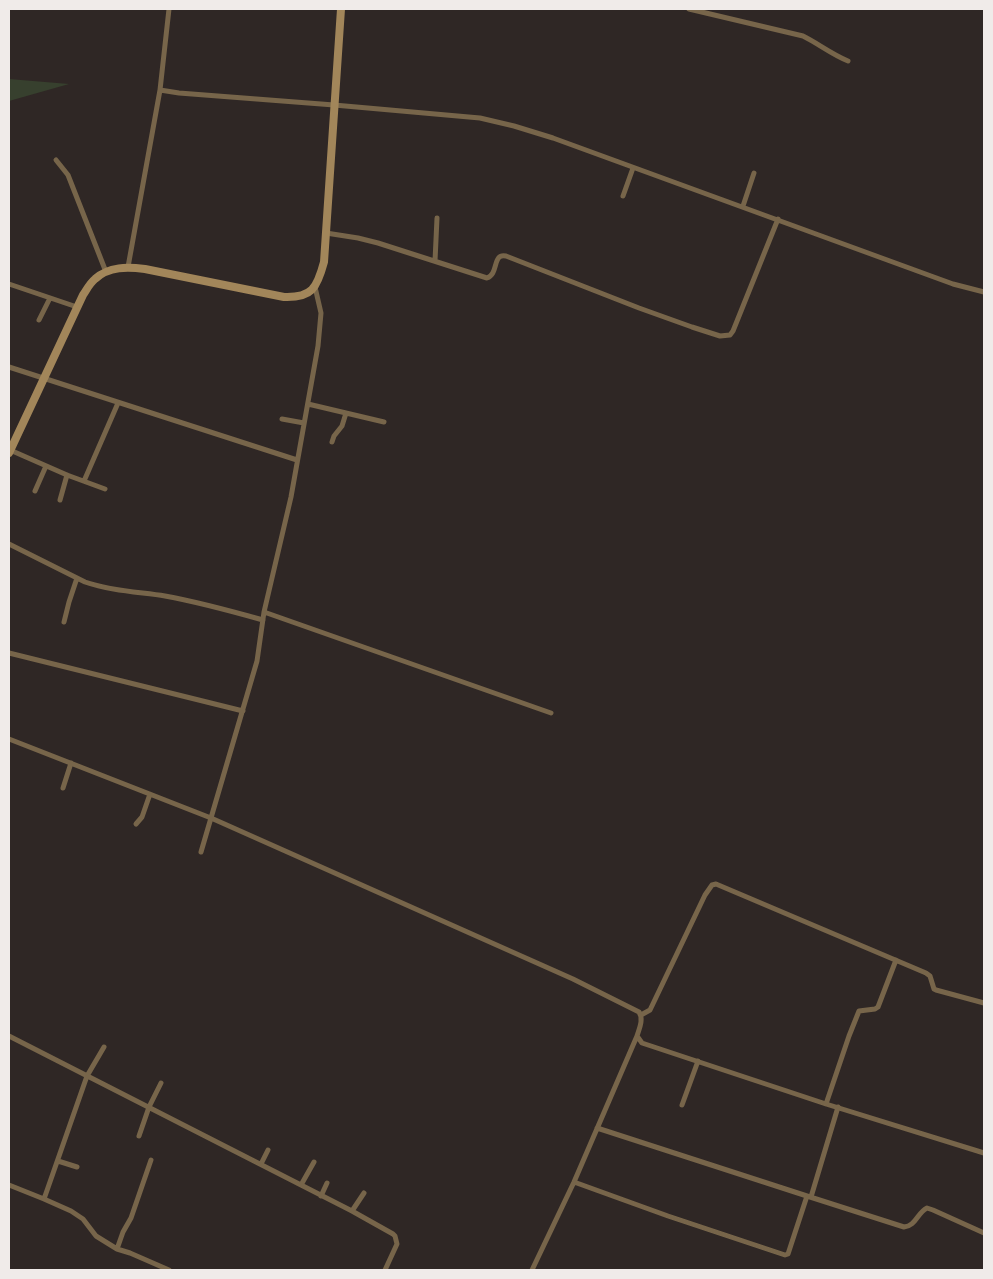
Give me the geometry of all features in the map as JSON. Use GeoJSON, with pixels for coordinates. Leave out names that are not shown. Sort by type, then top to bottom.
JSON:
{"type":"FeatureCollection","features":[{"type":"Feature","properties":{"kind":"main road"},"geometry":{"type":"LineString","coordinates":[[9,451],[83,295],[95,278],[106,272],[114,269],[145,269],[284,297],[302,296],[315,287],[324,262],[341,9]]}},
{"type":"Feature","properties":{"kind":"street"},"geometry":{"type":"LineString","coordinates":[[128,268],[160,90],[169,9]]}},
{"type":"Feature","properties":{"kind":"street"},"geometry":{"type":"LineString","coordinates":[[689,9],[803,36],[833,55],[848,61]]}},
{"type":"Feature","properties":{"kind":"street"},"geometry":{"type":"LineString","coordinates":[[160,90],[480,118],[498,122],[546,136],[953,284],[984,292]]}},
{"type":"Feature","properties":{"kind":"street"},"geometry":{"type":"LineString","coordinates":[[56,160],[68,175],[106,272]]}},
{"type":"Feature","properties":{"kind":"street"},"geometry":{"type":"LineString","coordinates":[[623,196],[633,168]]}},
{"type":"Feature","properties":{"kind":"street"},"geometry":{"type":"LineString","coordinates":[[742,206],[754,172]]}},
{"type":"Feature","properties":{"kind":"street"},"geometry":{"type":"LineString","coordinates":[[435,261],[437,218]]}},
{"type":"Feature","properties":{"kind":"street"},"geometry":{"type":"LineString","coordinates":[[326,233],[378,243],[487,278],[492,275],[500,256],[506,256],[648,311],[724,336],[733,331],[778,219]]}},
{"type":"Feature","properties":{"kind":"street"},"geometry":{"type":"LineString","coordinates":[[9,284],[77,307]]}},
{"type":"Feature","properties":{"kind":"street"},"geometry":{"type":"LineString","coordinates":[[202,852],[257,661],[264,612],[291,497],[321,325],[321,313],[315,287]]}},
{"type":"Feature","properties":{"kind":"street"},"geometry":{"type":"LineString","coordinates":[[39,320],[50,298]]}},
{"type":"Feature","properties":{"kind":"street"},"geometry":{"type":"LineString","coordinates":[[9,367],[297,460]]}},
{"type":"Feature","properties":{"kind":"street"},"geometry":{"type":"LineString","coordinates":[[84,481],[118,403]]}},
{"type":"Feature","properties":{"kind":"street"},"geometry":{"type":"LineString","coordinates":[[308,404],[384,422]]}},
{"type":"Feature","properties":{"kind":"street"},"geometry":{"type":"LineString","coordinates":[[332,442],[342,426],[346,413]]}},
{"type":"Feature","properties":{"kind":"street"},"geometry":{"type":"LineString","coordinates":[[282,419],[304,423]]}},
{"type":"Feature","properties":{"kind":"street"},"geometry":{"type":"LineString","coordinates":[[9,451],[105,489]]}},
{"type":"Feature","properties":{"kind":"street"},"geometry":{"type":"LineString","coordinates":[[35,491],[46,466]]}},
{"type":"Feature","properties":{"kind":"street"},"geometry":{"type":"LineString","coordinates":[[60,500],[67,474]]}},
{"type":"Feature","properties":{"kind":"street"},"geometry":{"type":"LineString","coordinates":[[9,544],[76,578],[98,586],[167,596],[263,620]]}},
{"type":"Feature","properties":{"kind":"street"},"geometry":{"type":"LineString","coordinates":[[64,622],[76,578]]}},
{"type":"Feature","properties":{"kind":"street"},"geometry":{"type":"LineString","coordinates":[[264,612],[551,713]]}},
{"type":"Feature","properties":{"kind":"street"},"geometry":{"type":"LineString","coordinates":[[9,653],[243,711]]}},
{"type":"Feature","properties":{"kind":"street"},"geometry":{"type":"LineString","coordinates":[[9,738],[211,818],[573,979],[636,1010],[641,1015]]}},
{"type":"Feature","properties":{"kind":"street"},"geometry":{"type":"LineString","coordinates":[[63,788],[71,763]]}},
{"type":"Feature","properties":{"kind":"street"},"geometry":{"type":"LineString","coordinates":[[136,824],[142,817],[150,794]]}},
{"type":"Feature","properties":{"kind":"street"},"geometry":{"type":"LineString","coordinates":[[641,1015],[650,1010],[705,895],[713,884],[926,973],[930,976],[936,990],[984,1003]]}},
{"type":"Feature","properties":{"kind":"street"},"geometry":{"type":"LineString","coordinates":[[825,1103],[859,1011],[878,1007],[896,960]]}},
{"type":"Feature","properties":{"kind":"street"},"geometry":{"type":"LineString","coordinates":[[532,1270],[574,1182],[637,1036],[641,1015]]}},
{"type":"Feature","properties":{"kind":"street"},"geometry":{"type":"LineString","coordinates":[[9,1036],[352,1211],[395,1236],[396,1246],[385,1270]]}},
{"type":"Feature","properties":{"kind":"street"},"geometry":{"type":"LineString","coordinates":[[637,1036],[642,1043],[984,1153]]}},
{"type":"Feature","properties":{"kind":"street"},"geometry":{"type":"LineString","coordinates":[[44,1199],[87,1076],[104,1046]]}},
{"type":"Feature","properties":{"kind":"street"},"geometry":{"type":"LineString","coordinates":[[682,1105],[698,1061]]}},
{"type":"Feature","properties":{"kind":"street"},"geometry":{"type":"LineString","coordinates":[[139,1136],[149,1107],[161,1083]]}},
{"type":"Feature","properties":{"kind":"street"},"geometry":{"type":"LineString","coordinates":[[574,1182],[785,1255],[788,1254],[809,1197],[838,1107]]}},
{"type":"Feature","properties":{"kind":"street"},"geometry":{"type":"LineString","coordinates":[[597,1128],[904,1227],[914,1223],[923,1210],[927,1208],[984,1233]]}},
{"type":"Feature","properties":{"kind":"street"},"geometry":{"type":"LineString","coordinates":[[261,1164],[268,1150]]}},
{"type":"Feature","properties":{"kind":"street"},"geometry":{"type":"LineString","coordinates":[[58,1160],[77,1167]]}},
{"type":"Feature","properties":{"kind":"street"},"geometry":{"type":"LineString","coordinates":[[117,1249],[123,1232],[131,1218],[151,1160]]}},
{"type":"Feature","properties":{"kind":"street"},"geometry":{"type":"LineString","coordinates":[[301,1186],[314,1162]]}},
{"type":"Feature","properties":{"kind":"street"},"geometry":{"type":"LineString","coordinates":[[321,1196],[327,1183]]}},
{"type":"Feature","properties":{"kind":"street"},"geometry":{"type":"LineString","coordinates":[[9,1184],[71,1210],[83,1219],[96,1236],[117,1249],[169,1270]]}},
{"type":"Feature","properties":{"kind":"street"},"geometry":{"type":"LineString","coordinates":[[352,1211],[364,1193]]}},
{"type":"Feature","properties":{"kind":"green space"},"geometry":{"type":"Polygon","coordinates":[[[9,79],[69,84],[9,101],[9,79]]]}}]}
